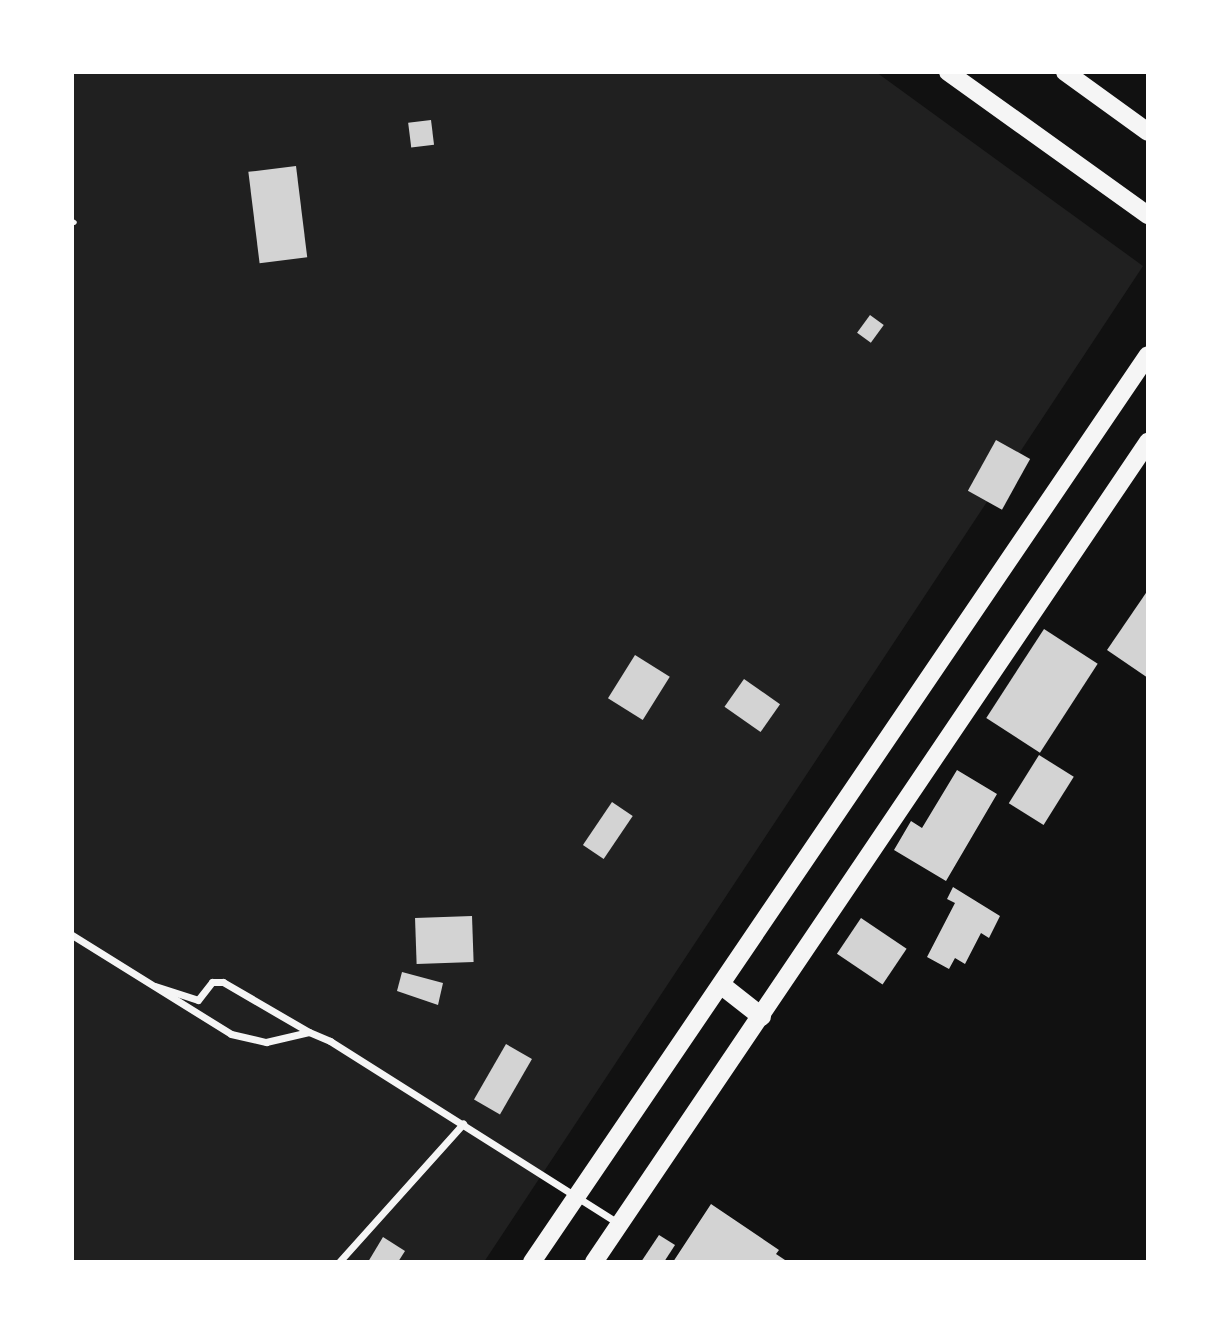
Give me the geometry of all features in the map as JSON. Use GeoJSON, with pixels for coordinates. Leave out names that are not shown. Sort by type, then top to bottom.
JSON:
{"type":"FeatureCollection","features":[{"type":"Feature","properties":{"kind":"highway"},"geometry":{"type":"LineString","coordinates":[[724,987],[761,1016]]}},
{"type":"Feature","properties":{"kind":"main road"},"geometry":{"type":"LineString","coordinates":[[948,72],[1148,215]]}},
{"type":"Feature","properties":{"kind":"main road"},"geometry":{"type":"LineString","coordinates":[[1065,72],[1148,132]]}},
{"type":"Feature","properties":{"kind":"main road"},"geometry":{"type":"LineString","coordinates":[[532,1262],[724,987],[1148,355]]}},
{"type":"Feature","properties":{"kind":"main road"},"geometry":{"type":"LineString","coordinates":[[594,1262],[1148,442]]}},
{"type":"Feature","properties":{"kind":"street"},"geometry":{"type":"LineString","coordinates":[[72,935],[142,982],[231,1034],[266,1042],[309,1032]]}},
{"type":"Feature","properties":{"kind":"street"},"geometry":{"type":"LineString","coordinates":[[142,982],[198,1000],[212,982],[223,982],[463,1124],[619,1225]]}},
{"type":"Feature","properties":{"kind":"street"},"geometry":{"type":"LineString","coordinates":[[340,1262],[463,1124]]}},
{"type":"Feature","properties":{"kind":"shaded area"},"geometry":{"type":"Polygon","coordinates":[[[72,72],[876,72],[1143,266],[484,1262],[72,1262],[72,72]]]}},
{"type":"Feature","properties":{"kind":"building"},"geometry":{"type":"Polygon","coordinates":[[[431,120],[434,145],[411,148],[408,123],[431,120]]]}},
{"type":"Feature","properties":{"kind":"building"},"geometry":{"type":"Polygon","coordinates":[[[296,166],[307,257],[260,263],[248,172],[296,166]]]}},
{"type":"Feature","properties":{"kind":"building"},"geometry":{"type":"Polygon","coordinates":[[[870,315],[884,325],[871,343],[857,333],[870,315]]]}},
{"type":"Feature","properties":{"kind":"building"},"geometry":{"type":"Polygon","coordinates":[[[996,440],[1030,459],[1002,510],[968,491],[996,440]]]}},
{"type":"Feature","properties":{"kind":"building"},"geometry":{"type":"Polygon","coordinates":[[[1148,590],[1148,678],[1107,650],[1148,590]]]}},
{"type":"Feature","properties":{"kind":"building"},"geometry":{"type":"Polygon","coordinates":[[[1044,629],[1098,664],[1040,753],[986,718],[1044,629]]]}},
{"type":"Feature","properties":{"kind":"building"},"geometry":{"type":"Polygon","coordinates":[[[635,655],[670,677],[643,720],[608,698],[635,655]]]}},
{"type":"Feature","properties":{"kind":"building"},"geometry":{"type":"Polygon","coordinates":[[[744,679],[780,704],[761,732],[724,707],[744,679]]]}},
{"type":"Feature","properties":{"kind":"building"},"geometry":{"type":"Polygon","coordinates":[[[1039,755],[1074,777],[1044,825],[1009,803],[1039,755]]]}},
{"type":"Feature","properties":{"kind":"building"},"geometry":{"type":"Polygon","coordinates":[[[957,770],[997,794],[946,881],[894,850],[911,821],[922,828],[957,770]]]}},
{"type":"Feature","properties":{"kind":"building"},"geometry":{"type":"Polygon","coordinates":[[[612,802],[633,816],[604,859],[583,845],[612,802]]]}},
{"type":"Feature","properties":{"kind":"building"},"geometry":{"type":"Polygon","coordinates":[[[953,887],[1000,916],[989,938],[981,933],[965,964],[955,958],[949,969],[927,957],[955,903],[947,899],[953,887]]]}},
{"type":"Feature","properties":{"kind":"building"},"geometry":{"type":"Polygon","coordinates":[[[472,916],[474,962],[417,964],[415,918],[472,916]]]}},
{"type":"Feature","properties":{"kind":"building"},"geometry":{"type":"Polygon","coordinates":[[[861,918],[907,949],[883,984],[837,954],[861,918]]]}},
{"type":"Feature","properties":{"kind":"building"},"geometry":{"type":"Polygon","coordinates":[[[402,972],[443,983],[438,1005],[397,991],[402,972]]]}},
{"type":"Feature","properties":{"kind":"building"},"geometry":{"type":"Polygon","coordinates":[[[506,1044],[532,1059],[500,1114],[474,1099],[506,1044]]]}},
{"type":"Feature","properties":{"kind":"building"},"geometry":{"type":"Polygon","coordinates":[[[711,1204],[779,1250],[776,1254],[788,1262],[673,1262],[711,1204]]]}},
{"type":"Feature","properties":{"kind":"building"},"geometry":{"type":"Polygon","coordinates":[[[659,1235],[675,1245],[664,1262],[641,1262],[659,1235]]]}},
{"type":"Feature","properties":{"kind":"building"},"geometry":{"type":"Polygon","coordinates":[[[383,1237],[405,1251],[398,1262],[368,1262],[383,1237]]]}}]}
